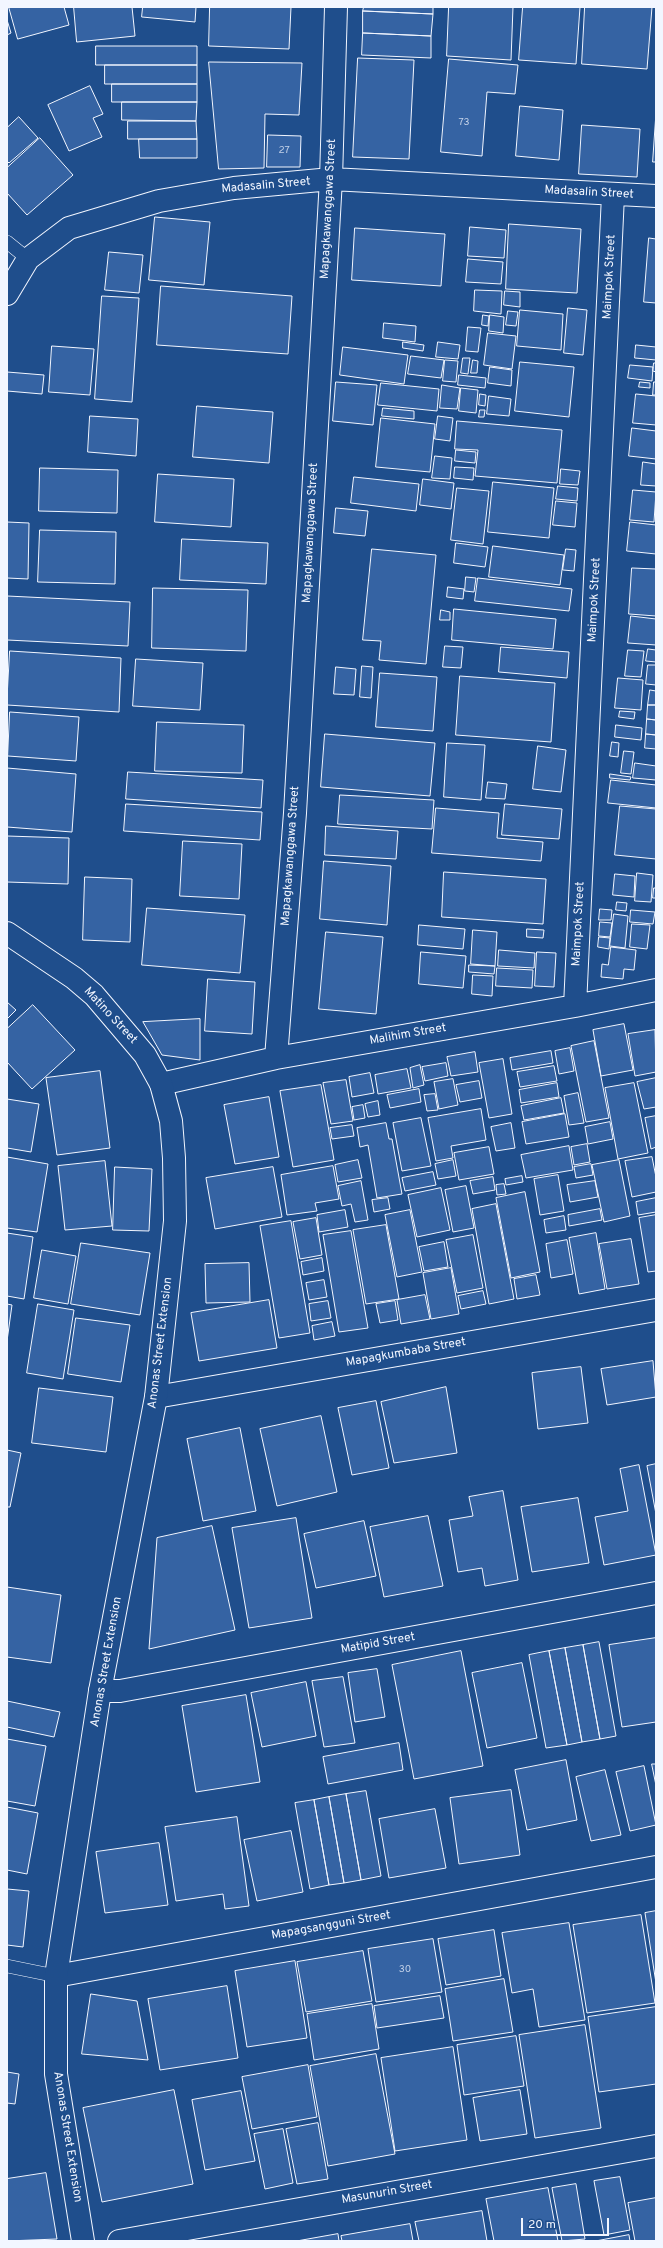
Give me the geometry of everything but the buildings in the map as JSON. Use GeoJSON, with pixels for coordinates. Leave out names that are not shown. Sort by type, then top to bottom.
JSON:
{"type":"FeatureCollection","features":[{"type":"Feature","properties":{"kind":"street","name":"Mapagkawanggawa Street"},"geometry":{"type":"LineString","coordinates":[[276,1058],[295,805],[331,179],[336,7]]}},
{"type":"Feature","properties":{"kind":"street","name":"Madasalin Street"},"geometry":{"type":"LineString","coordinates":[[7,294],[28,259],[69,228],[159,201],[234,188],[331,179],[656,196]]}},
{"type":"Feature","properties":{"kind":"street","name":"Maimpok Street"},"geometry":{"type":"LineString","coordinates":[[575,1006],[613,194]]}},
{"type":"Feature","properties":{"kind":"street","name":"Matino Street"},"geometry":{"type":"LineString","coordinates":[[7,933],[74,978],[94,995],[145,1055],[161,1084]]}},
{"type":"Feature","properties":{"kind":"street","name":"Malihim Street"},"geometry":{"type":"LineString","coordinates":[[161,1084],[276,1058],[575,1006],[656,990]]}},
{"type":"Feature","properties":{"kind":"street","name":"Anonas Street Extension"},"geometry":{"type":"LineString","coordinates":[[83,2241],[56,2074],[56,1976],[100,1691],[156,1397],[175,1221],[174,1158],[171,1121],[161,1084]]}},
{"type":"Feature","properties":{"kind":"street","name":"Mapagkumbaba Street"},"geometry":{"type":"LineString","coordinates":[[156,1397],[656,1310]]}},
{"type":"Feature","properties":{"kind":"street","name":"Matipid Street"},"geometry":{"type":"LineString","coordinates":[[100,1691],[120,1691],[656,1593]]}},
{"type":"Feature","properties":{"kind":"street","name":"Mapagsangguni Street"},"geometry":{"type":"LineString","coordinates":[[56,1976],[656,1867]]}},
{"type":"Feature","properties":{"kind":"street","name":"Masunurin Street"},"geometry":{"type":"LineString","coordinates":[[119,2241],[656,2146]]}},
{"type":"Feature","properties":{"kind":"lane"},"geometry":{"type":"LineString","coordinates":[[7,242],[28,259]]}},
{"type":"Feature","properties":{"kind":"lane","name":"Mapagsangguni Street"},"geometry":{"type":"LineString","coordinates":[[7,1966],[56,1976]]}}]}
